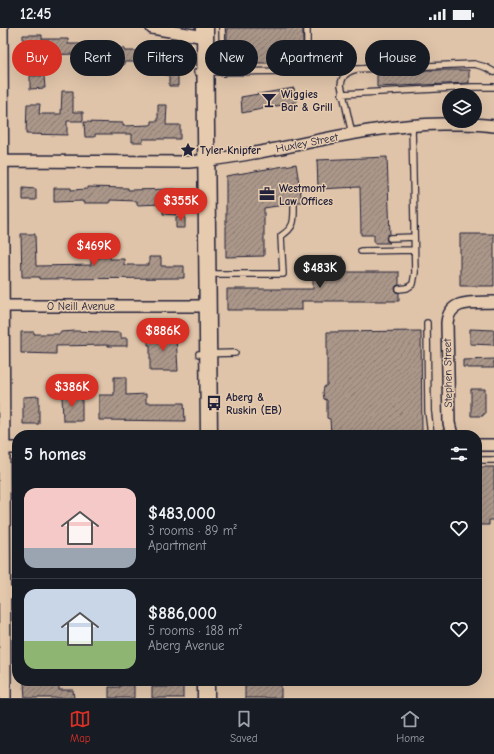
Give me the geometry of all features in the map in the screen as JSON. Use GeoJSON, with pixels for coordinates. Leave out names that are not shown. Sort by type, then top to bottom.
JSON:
{"type":"FeatureCollection","features":[{"type":"Feature","properties":{"kind":"street"},"geometry":{"type":"LineString","coordinates":[[2,28],[2,448],[5,593],[5,698]]}},
{"type":"Feature","properties":{"kind":"street"},"geometry":{"type":"LineString","coordinates":[[152,28],[201,32],[203,306],[204,354],[209,430]]}},
{"type":"Feature","properties":{"kind":"street","name":"Huxley Street"},"geometry":{"type":"LineString","coordinates":[[1,161],[202,161],[395,126],[477,123],[494,126]]}},
{"type":"Feature","properties":{"kind":"street"},"geometry":{"type":"LineString","coordinates":[[202,161],[208,274],[203,306]]}},
{"type":"Feature","properties":{"kind":"street","name":"Stephen Street"},"geometry":{"type":"LineString","coordinates":[[448,430],[447,323],[450,311],[455,306],[464,304],[494,302]]}},
{"type":"Feature","properties":{"kind":"street","name":"O Neill Avenue"},"geometry":{"type":"LineString","coordinates":[[3,306],[203,306]]}},
{"type":"Feature","properties":{"kind":"street"},"geometry":{"type":"LineString","coordinates":[[199,430],[204,354]]}},
{"type":"Feature","properties":{"kind":"street"},"geometry":{"type":"LineString","coordinates":[[482,446],[494,445]]}},
{"type":"Feature","properties":{"kind":"street"},"geometry":{"type":"LineString","coordinates":[[5,593],[12,593]]}},
{"type":"Feature","properties":{"kind":"street"},"geometry":{"type":"LineString","coordinates":[[206,686],[206,698]]}},
{"type":"Feature","properties":{"kind":"lane"},"geometry":{"type":"LineString","coordinates":[[222,28],[222,40]]}},
{"type":"Feature","properties":{"kind":"lane"},"geometry":{"type":"LineString","coordinates":[[258,72],[303,71],[307,67],[307,28]]}},
{"type":"Feature","properties":{"kind":"lane"},"geometry":{"type":"LineString","coordinates":[[352,134],[341,85],[342,80],[350,71],[357,69],[474,64],[485,67],[494,72]]}},
{"type":"Feature","properties":{"kind":"lane"},"geometry":{"type":"LineString","coordinates":[[201,72],[205,72]]}},
{"type":"Feature","properties":{"kind":"lane"},"geometry":{"type":"LineString","coordinates":[[342,94],[421,89],[494,87]]}},
{"type":"Feature","properties":{"kind":"lane"},"geometry":{"type":"LineString","coordinates":[[399,289],[407,288],[413,284],[415,273],[412,125]]}},
{"type":"Feature","properties":{"kind":"lane"},"geometry":{"type":"LineString","coordinates":[[208,274],[282,274],[282,236],[289,231],[293,224],[294,206]]}},
{"type":"Feature","properties":{"kind":"lane"},"geometry":{"type":"LineString","coordinates":[[390,238],[414,237]]}},
{"type":"Feature","properties":{"kind":"lane"},"geometry":{"type":"LineString","coordinates":[[361,251],[414,250]]}},
{"type":"Feature","properties":{"kind":"lane"},"geometry":{"type":"LineString","coordinates":[[427,323],[428,411],[430,430]]}},
{"type":"Feature","properties":{"kind":"lane"},"geometry":{"type":"LineString","coordinates":[[204,354],[235,353]]}},
{"type":"Feature","properties":{"kind":"lane"},"geometry":{"type":"LineString","coordinates":[[482,460],[494,460]]}},
{"type":"Feature","properties":{"kind":"building"},"geometry":{"type":"Polygon","coordinates":[[[227,28],[303,28],[303,40],[266,40],[266,63],[258,63],[258,40],[227,40],[227,28]]]}},
{"type":"Feature","properties":{"kind":"building"},"geometry":{"type":"Polygon","coordinates":[[[23,35],[42,35],[42,39],[68,39],[68,44],[70,44],[70,54],[62,54],[62,40],[23,40],[23,35]]]}},
{"type":"Feature","properties":{"kind":"building"},"geometry":{"type":"Polygon","coordinates":[[[125,51],[133,51],[133,62],[125,62],[125,51]]]}},
{"type":"Feature","properties":{"kind":"building"},"geometry":{"type":"Polygon","coordinates":[[[430,70],[469,70],[469,83],[377,87],[377,76],[430,76],[430,70]]]}},
{"type":"Feature","properties":{"kind":"building"},"geometry":{"type":"Polygon","coordinates":[[[30,76],[44,76],[45,88],[30,89],[30,76]]]}},
{"type":"Feature","properties":{"kind":"building"},"geometry":{"type":"Polygon","coordinates":[[[169,76],[178,76],[178,86],[169,86],[169,76]]]}},
{"type":"Feature","properties":{"kind":"building","name":"Wiggies Bar & Grill"},"geometry":{"type":"Polygon","coordinates":[[[294,88],[297,102],[242,113],[241,97],[294,88]]]}},
{"type":"Feature","properties":{"kind":"building"},"geometry":{"type":"Polygon","coordinates":[[[62,91],[73,91],[73,112],[83,112],[83,121],[67,121],[67,135],[26,134],[27,104],[40,104],[39,114],[61,114],[62,91]]]}},
{"type":"Feature","properties":{"kind":"building"},"geometry":{"type":"Polygon","coordinates":[[[158,105],[167,105],[166,125],[180,125],[180,139],[143,139],[143,142],[132,142],[132,134],[95,134],[95,137],[85,137],[84,122],[123,123],[123,126],[150,125],[152,124],[152,121],[158,121],[158,105]]]}},
{"type":"Feature","properties":{"kind":"building"},"geometry":{"type":"Polygon","coordinates":[[[387,157],[390,234],[386,238],[390,243],[374,243],[374,235],[361,235],[360,187],[318,189],[317,160],[387,157]]]}},
{"type":"Feature","properties":{"kind":"building"},"geometry":{"type":"Polygon","coordinates":[[[296,164],[302,202],[294,202],[291,204],[264,208],[264,256],[226,257],[226,176],[296,164]]]}},
{"type":"Feature","properties":{"kind":"building"},"geometry":{"type":"Polygon","coordinates":[[[88,187],[128,188],[128,190],[176,189],[176,215],[163,214],[163,204],[137,205],[137,201],[110,200],[110,203],[83,203],[83,201],[54,202],[54,188],[71,188],[71,190],[88,189],[88,187]]]}},
{"type":"Feature","properties":{"kind":"building"},"geometry":{"type":"Polygon","coordinates":[[[23,188],[36,189],[36,200],[23,200],[23,188]]]}},
{"type":"Feature","properties":{"kind":"building"},"geometry":{"type":"Polygon","coordinates":[[[185,216],[185,228],[176,228],[176,217],[185,216]]]}},
{"type":"Feature","properties":{"kind":"building"},"geometry":{"type":"Polygon","coordinates":[[[21,234],[35,234],[36,266],[91,265],[91,258],[110,257],[110,259],[124,259],[124,265],[149,265],[149,257],[161,257],[161,266],[184,266],[184,278],[39,279],[39,277],[22,277],[21,234]]]}},
{"type":"Feature","properties":{"kind":"building"},"geometry":{"type":"Polygon","coordinates":[[[460,234],[494,234],[494,286],[460,286],[460,234]]]}},
{"type":"Feature","properties":{"kind":"building"},"geometry":{"type":"Polygon","coordinates":[[[342,257],[342,272],[399,272],[399,285],[396,286],[395,289],[396,292],[399,293],[399,301],[302,301],[302,310],[227,310],[227,289],[313,289],[313,258],[342,257]]]}},
{"type":"Feature","properties":{"kind":"building"},"geometry":{"type":"Polygon","coordinates":[[[470,329],[494,330],[494,345],[470,344],[470,329]]]}},
{"type":"Feature","properties":{"kind":"building"},"geometry":{"type":"Polygon","coordinates":[[[76,331],[121,333],[121,338],[127,338],[127,346],[56,346],[56,354],[21,353],[21,332],[34,332],[34,334],[60,334],[60,332],[76,331]]]}},
{"type":"Feature","properties":{"kind":"building"},"geometry":{"type":"Polygon","coordinates":[[[421,331],[422,430],[331,430],[330,419],[327,418],[327,400],[324,399],[323,392],[324,387],[327,385],[327,332],[421,331]]]}},
{"type":"Feature","properties":{"kind":"building"},"geometry":{"type":"Polygon","coordinates":[[[148,333],[173,333],[173,336],[176,336],[178,371],[150,371],[150,345],[148,345],[148,333]]]}},
{"type":"Feature","properties":{"kind":"building"},"geometry":{"type":"Polygon","coordinates":[[[494,359],[494,368],[463,367],[463,360],[494,359]]]}},
{"type":"Feature","properties":{"kind":"building"},"geometry":{"type":"Polygon","coordinates":[[[114,377],[126,377],[126,395],[146,394],[146,403],[184,403],[185,421],[99,420],[99,395],[114,395],[114,377]]]}},
{"type":"Feature","properties":{"kind":"building"},"geometry":{"type":"Polygon","coordinates":[[[77,384],[92,384],[93,395],[77,395],[77,384]]]}},
{"type":"Feature","properties":{"kind":"building"},"geometry":{"type":"Polygon","coordinates":[[[471,389],[485,389],[485,414],[483,414],[483,416],[471,416],[471,389]]]}},
{"type":"Feature","properties":{"kind":"building"},"geometry":{"type":"Polygon","coordinates":[[[39,396],[39,424],[23,424],[23,397],[39,396]]]}},
{"type":"Feature","properties":{"kind":"building"},"geometry":{"type":"Polygon","coordinates":[[[62,396],[82,396],[82,421],[63,421],[62,396]]]}},
{"type":"Feature","properties":{"kind":"building"},"geometry":{"type":"Polygon","coordinates":[[[482,467],[494,467],[494,520],[489,520],[489,525],[482,525],[482,467]]]}},
{"type":"Feature","properties":{"kind":"building"},"geometry":{"type":"Polygon","coordinates":[[[24,686],[59,686],[59,690],[73,690],[74,698],[25,698],[24,686]]]}},
{"type":"Feature","properties":{"kind":"building"},"geometry":{"type":"Polygon","coordinates":[[[134,686],[134,698],[109,698],[109,687],[134,686]]]}},
{"type":"Feature","properties":{"kind":"building"},"geometry":{"type":"Polygon","coordinates":[[[183,686],[183,698],[152,698],[152,687],[183,686]]]}},
{"type":"Feature","properties":{"kind":"building"},"geometry":{"type":"Polygon","coordinates":[[[245,686],[281,686],[281,698],[245,698],[245,686]]]}},
{"type":"Feature","properties":{"kind":"place","name":"Wiggies Bar & Grill"},"geometry":{"type":"Point","coordinates":[269,100]}},
{"type":"Feature","properties":{"kind":"place","name":"Tyler Knipfer"},"geometry":{"type":"Point","coordinates":[188,150]}},
{"type":"Feature","properties":{"kind":"place","name":"Westmont Law Offices"},"geometry":{"type":"Point","coordinates":[267,194]}},
{"type":"Feature","properties":{"kind":"place","name":"Aberg & Ruskin (EB)"},"geometry":{"type":"Point","coordinates":[214,403]}}]}
